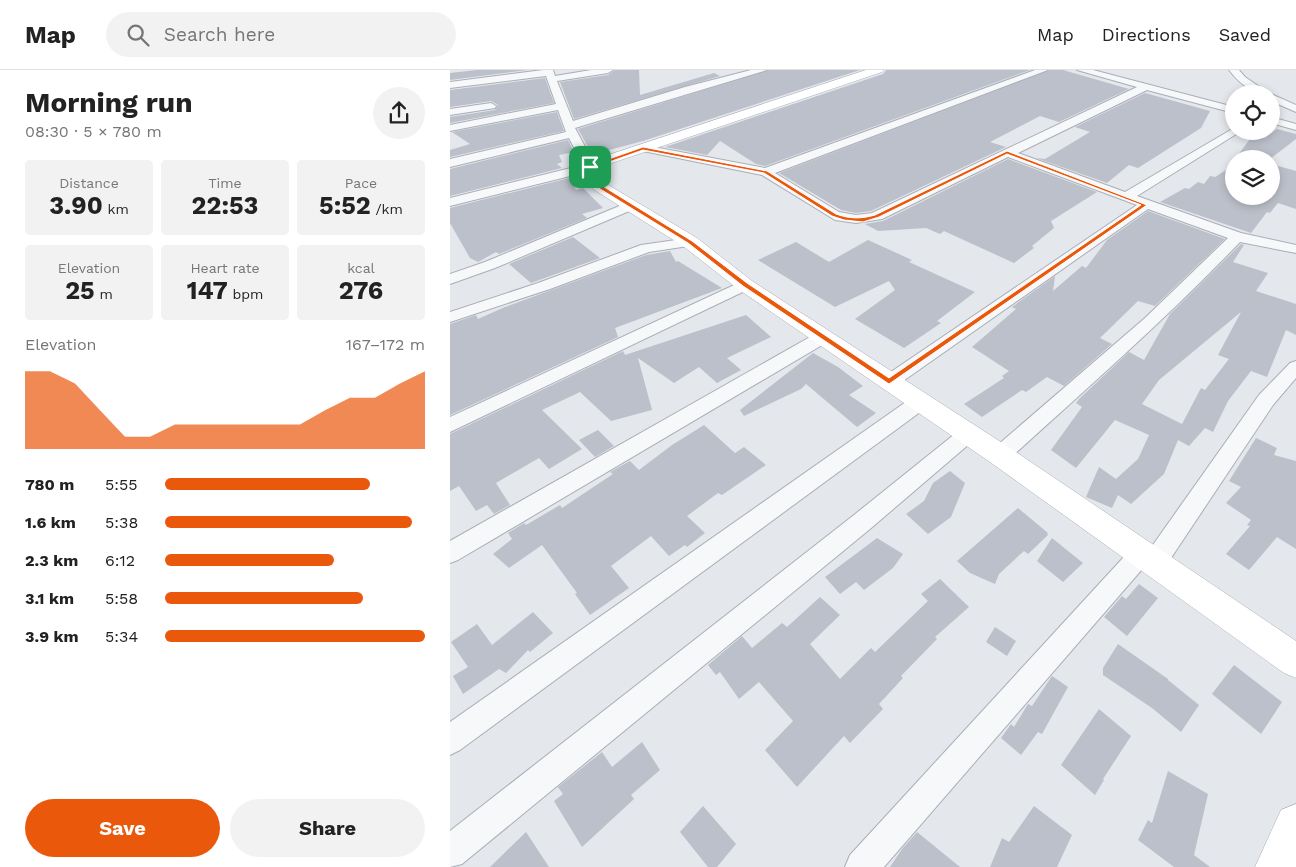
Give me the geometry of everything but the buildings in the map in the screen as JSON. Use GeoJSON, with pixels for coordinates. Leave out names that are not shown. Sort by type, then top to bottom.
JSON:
{"type":"FeatureCollection","features":[{"type":"Feature","properties":{"kind":"street"},"geometry":{"type":"LineString","coordinates":[[450,86],[549,74],[608,70]]}},
{"type":"Feature","properties":{"kind":"street"},"geometry":{"type":"LineString","coordinates":[[450,163],[571,130],[593,120],[688,89],[762,70]]}},
{"type":"Feature","properties":{"kind":"street"},"geometry":{"type":"LineString","coordinates":[[450,202],[590,167],[878,70]]}},
{"type":"Feature","properties":{"kind":"street"},"geometry":{"type":"LineString","coordinates":[[766,172],[1043,70]]}},
{"type":"Feature","properties":{"kind":"street"},"geometry":{"type":"LineString","coordinates":[[1082,70],[1225,108]]}},
{"type":"Feature","properties":{"kind":"street"},"geometry":{"type":"LineString","coordinates":[[1234,70],[1242,79],[1251,85]]}},
{"type":"Feature","properties":{"kind":"street"},"geometry":{"type":"LineString","coordinates":[[549,74],[554,100],[590,167]]}},
{"type":"Feature","properties":{"kind":"street"},"geometry":{"type":"LineString","coordinates":[[643,148],[766,172],[834,215],[845,219],[863,220],[877,216],[1146,87]]}},
{"type":"Feature","properties":{"kind":"street"},"geometry":{"type":"LineString","coordinates":[[450,128],[554,100]]}},
{"type":"Feature","properties":{"kind":"street"},"geometry":{"type":"LineString","coordinates":[[1280,102],[1294,110]]}},
{"type":"Feature","properties":{"kind":"street"},"geometry":{"type":"LineString","coordinates":[[450,112],[498,105]]}},
{"type":"Feature","properties":{"kind":"street"},"geometry":{"type":"LineString","coordinates":[[1280,108],[1294,110]]}},
{"type":"Feature","properties":{"kind":"street"},"geometry":{"type":"LineString","coordinates":[[1280,123],[1296,127]]}},
{"type":"Feature","properties":{"kind":"street"},"geometry":{"type":"LineString","coordinates":[[1126,198],[1225,137]]}},
{"type":"Feature","properties":{"kind":"street"},"geometry":{"type":"LineString","coordinates":[[1007,153],[1237,238],[1296,249]]}},
{"type":"Feature","properties":{"kind":"street"},"geometry":{"type":"LineString","coordinates":[[590,167],[586,174],[590,179],[629,206],[690,242],[745,285],[1000,455],[1296,661]]}},
{"type":"Feature","properties":{"kind":"street"},"geometry":{"type":"LineString","coordinates":[[889,382],[1145,205]]}},
{"type":"Feature","properties":{"kind":"street"},"geometry":{"type":"LineString","coordinates":[[450,279],[490,265],[629,206]]}},
{"type":"Feature","properties":{"kind":"street"},"geometry":{"type":"LineString","coordinates":[[1000,455],[1141,332],[1237,238]]}},
{"type":"Feature","properties":{"kind":"street"},"geometry":{"type":"LineString","coordinates":[[450,316],[544,286],[646,248],[690,242]]}},
{"type":"Feature","properties":{"kind":"street"},"geometry":{"type":"LineString","coordinates":[[450,425],[745,285]]}},
{"type":"Feature","properties":{"kind":"street"},"geometry":{"type":"LineString","coordinates":[[450,553],[823,337]]}},
{"type":"Feature","properties":{"kind":"street"},"geometry":{"type":"LineString","coordinates":[[862,867],[1147,558],[1266,400],[1296,368]]}},
{"type":"Feature","properties":{"kind":"street"},"geometry":{"type":"LineString","coordinates":[[450,740],[920,402]]}},
{"type":"Feature","properties":{"kind":"street"},"geometry":{"type":"LineString","coordinates":[[450,852],[862,522],[968,434]]}},
{"type":"Feature","properties":{"kind":"street"},"geometry":{"type":"LineString","coordinates":[[1277,867],[1296,825]]}},
{"type":"Feature","properties":{"kind":"route"},"geometry":{"type":"LineString","coordinates":[[643,148],[660,153],[766,172],[834,215],[845,219],[863,220],[877,216],[1007,153],[1145,205],[889,382],[745,285],[690,242],[599,186],[586,174],[590,167],[643,148]]}}]}
